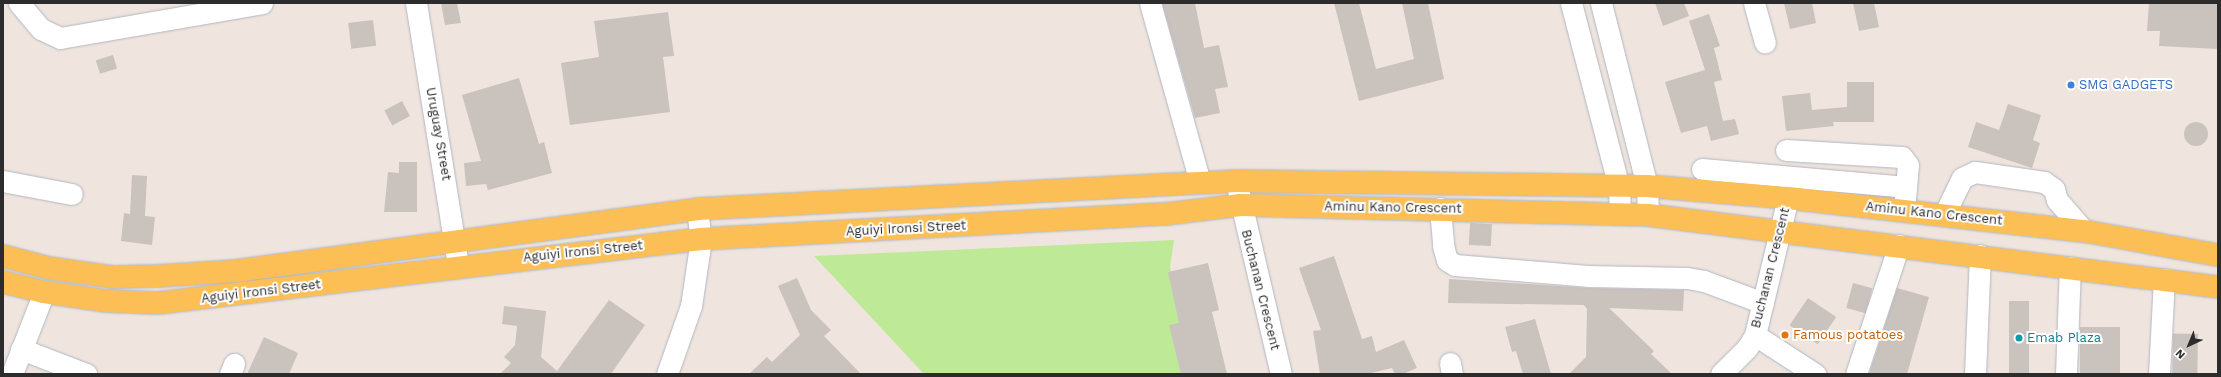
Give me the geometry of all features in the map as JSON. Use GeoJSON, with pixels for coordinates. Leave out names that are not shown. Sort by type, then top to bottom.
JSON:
{"type":"FeatureCollection","features":[{"type":"Feature","properties":{"kind":"main road","name":"Aminu Kano Crescent"},"geometry":{"type":"LineString","coordinates":[[1165,183],[1236,181],[1619,187],[1647,186],[1788,198],[2084,231],[2218,255]]}},
{"type":"Feature","properties":{"kind":"main road","name":"Aguiyi Ironsi Street"},"geometry":{"type":"LineString","coordinates":[[3,256],[49,268],[113,277],[158,276],[235,271],[457,242],[697,208],[854,201],[1165,183]]}},
{"type":"Feature","properties":{"kind":"main road","name":"Aminu Kano Crescent"},"geometry":{"type":"LineString","coordinates":[[1166,214],[1240,205],[1440,208],[1648,215],[1980,255],[2218,287]]}},
{"type":"Feature","properties":{"kind":"main road","name":"Aguiyi Ironsi Street"},"geometry":{"type":"LineString","coordinates":[[3,282],[44,292],[106,302],[158,303],[458,266],[701,239],[1166,214]]}},
{"type":"Feature","properties":{"kind":"street"},"geometry":{"type":"LineString","coordinates":[[19,3],[41,29],[60,38],[262,3]]}},
{"type":"Feature","properties":{"kind":"street","name":"Uruguay Street"},"geometry":{"type":"LineString","coordinates":[[416,3],[457,242],[458,266]]}},
{"type":"Feature","properties":{"kind":"street"},"geometry":{"type":"LineString","coordinates":[[1150,3],[1200,182]]}},
{"type":"Feature","properties":{"kind":"street"},"geometry":{"type":"LineString","coordinates":[[1571,3],[1619,187],[1620,214]]}},
{"type":"Feature","properties":{"kind":"street"},"geometry":{"type":"LineString","coordinates":[[1601,3],[1647,186],[1648,215]]}},
{"type":"Feature","properties":{"kind":"street"},"geometry":{"type":"LineString","coordinates":[[1754,3],[1765,43]]}},
{"type":"Feature","properties":{"kind":"street"},"geometry":{"type":"LineString","coordinates":[[1786,150],[1902,157],[1908,165],[1904,211]]}},
{"type":"Feature","properties":{"kind":"street"},"geometry":{"type":"LineString","coordinates":[[1702,169],[1906,187]]}},
{"type":"Feature","properties":{"kind":"street"},"geometry":{"type":"LineString","coordinates":[[1944,215],[1962,178],[1974,172],[2044,182],[2054,190],[2058,200],[2084,231]]}},
{"type":"Feature","properties":{"kind":"street"},"geometry":{"type":"LineString","coordinates":[[1814,201],[1815,179]]}},
{"type":"Feature","properties":{"kind":"street"},"geometry":{"type":"LineString","coordinates":[[3,181],[72,194]]}},
{"type":"Feature","properties":{"kind":"street","name":"Buchanan Crescent"},"geometry":{"type":"LineString","coordinates":[[1236,181],[1240,205],[1280,374]]}},
{"type":"Feature","properties":{"kind":"street","name":"Buchanan Crescent"},"geometry":{"type":"LineString","coordinates":[[1721,374],[1747,348],[1755,335],[1782,230],[1788,198]]}},
{"type":"Feature","properties":{"kind":"street"},"geometry":{"type":"LineString","coordinates":[[672,371],[691,306],[701,239],[697,208]]}},
{"type":"Feature","properties":{"kind":"street"},"geometry":{"type":"LineString","coordinates":[[1440,208],[1443,246],[1447,260],[1455,265],[1588,276],[1687,278],[1704,281],[1763,302]]}},
{"type":"Feature","properties":{"kind":"street"},"geometry":{"type":"LineString","coordinates":[[1856,374],[1898,245]]}},
{"type":"Feature","properties":{"kind":"street"},"geometry":{"type":"LineString","coordinates":[[1976,374],[1980,255]]}},
{"type":"Feature","properties":{"kind":"street"},"geometry":{"type":"LineString","coordinates":[[2066,374],[2070,267]]}},
{"type":"Feature","properties":{"kind":"street"},"geometry":{"type":"LineString","coordinates":[[2159,374],[2164,279]]}},
{"type":"Feature","properties":{"kind":"street"},"geometry":{"type":"LineString","coordinates":[[12,374],[44,292]]}},
{"type":"Feature","properties":{"kind":"street"},"geometry":{"type":"LineString","coordinates":[[1755,335],[1815,374]]}},
{"type":"Feature","properties":{"kind":"street"},"geometry":{"type":"LineString","coordinates":[[21,349],[86,374]]}},
{"type":"Feature","properties":{"kind":"green space"},"geometry":{"type":"Polygon","coordinates":[[[1174,240],[1170,267],[1193,374],[924,374],[814,256],[1174,240]]]}},
{"type":"Feature","properties":{"kind":"building"},"geometry":{"type":"Polygon","coordinates":[[[441,3],[457,3],[461,23],[445,25],[441,3]]]}},
{"type":"Feature","properties":{"kind":"building"},"geometry":{"type":"Polygon","coordinates":[[[1162,3],[1195,3],[1204,48],[1219,45],[1228,87],[1215,89],[1220,113],[1195,118],[1162,3]]]}},
{"type":"Feature","properties":{"kind":"building"},"geometry":{"type":"Polygon","coordinates":[[[1334,3],[1359,3],[1376,69],[1414,59],[1402,3],[1428,3],[1444,79],[1359,101],[1334,3]]]}},
{"type":"Feature","properties":{"kind":"building"},"geometry":{"type":"Polygon","coordinates":[[[1655,3],[1684,3],[1689,16],[1663,26],[1655,3]]]}},
{"type":"Feature","properties":{"kind":"building"},"geometry":{"type":"Polygon","coordinates":[[[1784,3],[1812,3],[1816,23],[1790,29],[1784,3]]]}},
{"type":"Feature","properties":{"kind":"building"},"geometry":{"type":"Polygon","coordinates":[[[1853,3],[1874,3],[1879,27],[1859,31],[1853,3]]]}},
{"type":"Feature","properties":{"kind":"building"},"geometry":{"type":"Polygon","coordinates":[[[2149,3],[2218,3],[2218,49],[2159,46],[2160,31],[2147,31],[2149,3]]]}},
{"type":"Feature","properties":{"kind":"building"},"geometry":{"type":"Polygon","coordinates":[[[668,12],[674,56],[663,57],[670,112],[570,125],[561,63],[599,57],[594,21],[668,12]]]}},
{"type":"Feature","properties":{"kind":"building"},"geometry":{"type":"Polygon","coordinates":[[[1709,14],[1720,46],[1714,48],[1722,80],[1714,82],[1723,121],[1735,119],[1739,134],[1711,141],[1707,126],[1681,133],[1665,82],[1705,70],[1689,21],[1709,14]]]}},
{"type":"Feature","properties":{"kind":"building"},"geometry":{"type":"Polygon","coordinates":[[[373,20],[376,46],[351,49],[348,23],[373,20]]]}},
{"type":"Feature","properties":{"kind":"building"},"geometry":{"type":"Polygon","coordinates":[[[113,55],[117,68],[100,74],[96,60],[113,55]]]}},
{"type":"Feature","properties":{"kind":"building"},"geometry":{"type":"Polygon","coordinates":[[[519,78],[539,144],[544,142],[552,173],[488,190],[486,184],[466,186],[464,163],[481,161],[462,95],[519,78]]]}},
{"type":"Feature","properties":{"kind":"building"},"geometry":{"type":"Polygon","coordinates":[[[1847,82],[1874,82],[1874,122],[1833,122],[1834,126],[1786,131],[1782,96],[1810,93],[1812,110],[1847,107],[1847,82]]]}},
{"type":"Feature","properties":{"kind":"building"},"geometry":{"type":"Polygon","coordinates":[[[402,101],[410,116],[392,125],[384,110],[402,101]]]}},
{"type":"Feature","properties":{"kind":"building"},"geometry":{"type":"Polygon","coordinates":[[[2008,104],[2041,115],[2033,140],[2040,143],[2032,168],[1968,147],[1976,122],[1999,130],[2008,104]]]}},
{"type":"Feature","properties":{"kind":"building"},"geometry":{"type":"Polygon","coordinates":[[[2196,122],[2204,126],[2208,134],[2204,142],[2196,146],[2188,142],[2184,134],[2188,126],[2196,122]]]}},
{"type":"Feature","properties":{"kind":"building"},"geometry":{"type":"Polygon","coordinates":[[[399,162],[417,162],[417,212],[384,212],[388,172],[399,173],[399,162]]]}},
{"type":"Feature","properties":{"kind":"building"},"geometry":{"type":"Polygon","coordinates":[[[132,175],[147,176],[145,216],[155,217],[152,245],[121,241],[124,213],[130,214],[132,175]]]}},
{"type":"Feature","properties":{"kind":"building"},"geometry":{"type":"Polygon","coordinates":[[[1470,223],[1492,224],[1491,246],[1469,245],[1470,223]]]}},
{"type":"Feature","properties":{"kind":"building"},"geometry":{"type":"Polygon","coordinates":[[[1334,256],[1362,339],[1372,336],[1376,352],[1404,340],[1417,368],[1403,374],[1395,374],[1392,368],[1367,374],[1320,374],[1313,331],[1321,330],[1299,268],[1334,256]]]}},
{"type":"Feature","properties":{"kind":"building"},"geometry":{"type":"Polygon","coordinates":[[[1208,263],[1219,310],[1212,312],[1227,374],[1181,374],[1169,325],[1179,323],[1168,272],[1208,263]]]}},
{"type":"Feature","properties":{"kind":"building"},"geometry":{"type":"Polygon","coordinates":[[[797,278],[811,310],[831,330],[824,336],[861,374],[749,374],[767,357],[772,362],[800,335],[778,286],[797,278]]]}},
{"type":"Feature","properties":{"kind":"building"},"geometry":{"type":"Polygon","coordinates":[[[1449,279],[1588,288],[1684,290],[1683,311],[1609,308],[1654,351],[1651,354],[1672,374],[1569,374],[1586,357],[1587,309],[1584,305],[1448,303],[1449,279]]]}},
{"type":"Feature","properties":{"kind":"building"},"geometry":{"type":"Polygon","coordinates":[[[1853,283],[1872,288],[1866,313],[1846,308],[1853,283]]]}},
{"type":"Feature","properties":{"kind":"building"},"geometry":{"type":"Polygon","coordinates":[[[1897,288],[1929,297],[1907,374],[1869,374],[1897,288]]]}},
{"type":"Feature","properties":{"kind":"building"},"geometry":{"type":"Polygon","coordinates":[[[1808,298],[1836,317],[1818,344],[1790,325],[1808,298]]]}},
{"type":"Feature","properties":{"kind":"building"},"geometry":{"type":"Polygon","coordinates":[[[609,300],[645,325],[611,374],[500,374],[511,363],[504,357],[515,345],[517,326],[502,324],[504,306],[546,311],[541,357],[557,371],[609,300]]]}},
{"type":"Feature","properties":{"kind":"building","name":"Emab Plaza"},"geometry":{"type":"Polygon","coordinates":[[[2009,301],[2029,301],[2029,374],[2009,374],[2009,301]]]}},
{"type":"Feature","properties":{"kind":"building"},"geometry":{"type":"Polygon","coordinates":[[[1535,319],[1551,374],[1523,374],[1516,351],[1512,352],[1505,327],[1535,319]]]}},
{"type":"Feature","properties":{"kind":"building"},"geometry":{"type":"Polygon","coordinates":[[[2080,327],[2120,327],[2120,374],[2080,374],[2080,327]]]}},
{"type":"Feature","properties":{"kind":"building"},"geometry":{"type":"Polygon","coordinates":[[[2173,334],[2198,334],[2197,374],[2172,374],[2173,334]]]}},
{"type":"Feature","properties":{"kind":"building"},"geometry":{"type":"Polygon","coordinates":[[[264,337],[298,353],[289,374],[247,374],[264,337]]]}},
{"type":"Feature","properties":{"kind":"place","name":"SMG GADGETS"},"geometry":{"type":"Point","coordinates":[2071,85]}},
{"type":"Feature","properties":{"kind":"place","name":"Famous potatoes"},"geometry":{"type":"Point","coordinates":[1785,335]}},
{"type":"Feature","properties":{"kind":"place","name":"Emab Plaza"},"geometry":{"type":"Point","coordinates":[2019,338]}}]}
